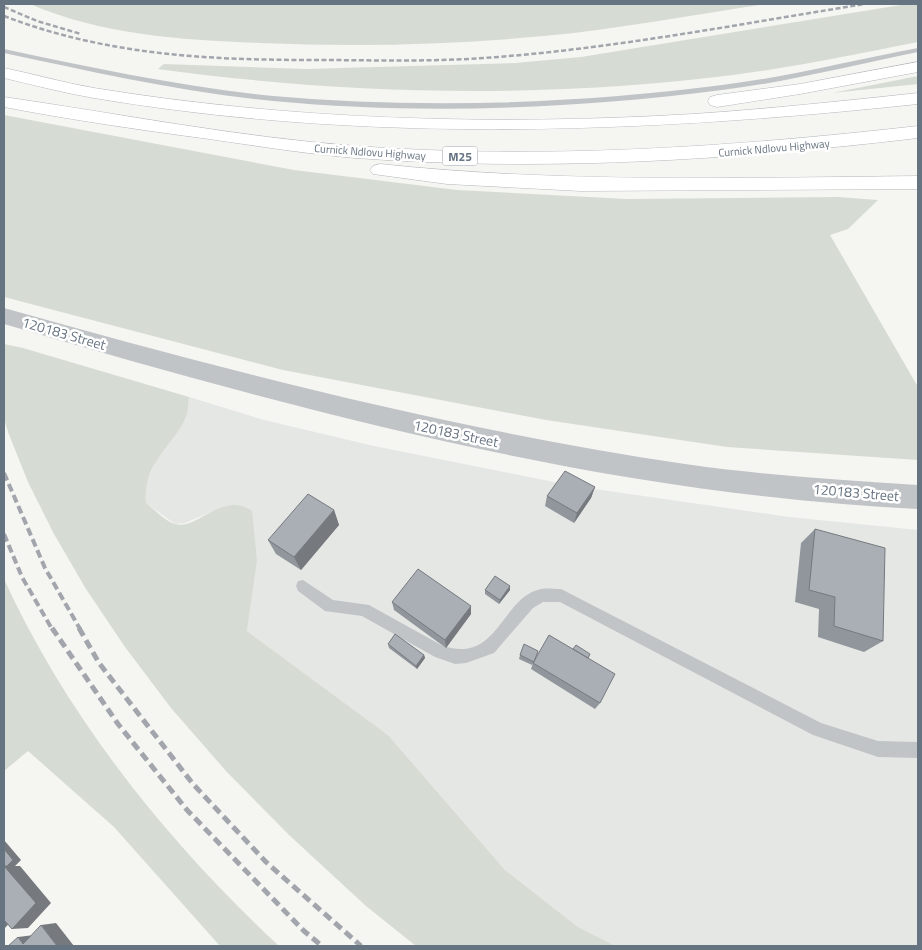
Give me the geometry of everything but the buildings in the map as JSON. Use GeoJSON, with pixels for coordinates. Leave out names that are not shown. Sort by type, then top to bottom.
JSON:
{"type":"FeatureCollection","features":[{"type":"Feature","properties":{"kind":"main road"},"geometry":{"type":"LineString","coordinates":[[428,123],[635,111],[800,89],[918,67]]}},
{"type":"Feature","properties":{"kind":"main road"},"geometry":{"type":"LineString","coordinates":[[4,73],[93,92],[238,112],[428,123],[661,121],[745,116],[918,99]]}},
{"type":"Feature","properties":{"kind":"main road","name":"Curnick Ndlovu Highway"},"geometry":{"type":"LineString","coordinates":[[4,102],[95,118],[290,146],[358,152],[547,158],[723,152],[918,132]]}},
{"type":"Feature","properties":{"kind":"main road"},"geometry":{"type":"LineString","coordinates":[[95,118],[310,160],[416,174],[574,184],[918,183]]}},
{"type":"Feature","properties":{"kind":"street","name":"120183 Street"},"geometry":{"type":"LineString","coordinates":[[4,316],[270,389],[447,432],[554,453],[737,481],[918,497]]}},
{"type":"Feature","properties":{"kind":"lane"},"geometry":{"type":"LineString","coordinates":[[4,51],[198,89],[275,98],[376,103],[475,104],[592,100],[697,91],[783,77],[918,50]]}},
{"type":"Feature","properties":{"kind":"lane"},"geometry":{"type":"LineString","coordinates":[[303,586],[330,606],[364,610],[440,652],[455,657],[466,656],[489,648],[528,603],[542,595],[561,596],[818,730],[878,749],[918,750]]}},
{"type":"Feature","properties":{"kind":"shaded area"},"geometry":{"type":"Polygon","coordinates":[[[30,4],[765,4],[627,26],[544,36],[437,43],[367,45],[231,42],[172,38],[85,23],[30,4]]]}},
{"type":"Feature","properties":{"kind":"shaded area"},"geometry":{"type":"Polygon","coordinates":[[[907,4],[918,4],[918,42],[779,68],[661,83],[517,91],[374,89],[230,78],[158,69],[164,64],[306,69],[515,63],[581,57],[907,4]]]}},
{"type":"Feature","properties":{"kind":"shaded area"},"geometry":{"type":"Polygon","coordinates":[[[918,76],[918,84],[832,93],[918,76]]]}},
{"type":"Feature","properties":{"kind":"shaded area"},"geometry":{"type":"Polygon","coordinates":[[[4,115],[294,170],[457,190],[627,199],[838,197],[878,200],[848,229],[830,235],[918,387],[918,460],[727,447],[546,420],[283,370],[4,297],[4,115]]]}},
{"type":"Feature","properties":{"kind":"shaded area"},"geometry":{"type":"Polygon","coordinates":[[[4,344],[189,397],[185,420],[158,458],[148,478],[146,503],[164,518],[175,524],[183,525],[230,505],[241,506],[252,511],[257,561],[247,631],[388,735],[505,870],[578,927],[616,946],[416,946],[366,906],[289,835],[226,771],[171,708],[125,647],[86,589],[54,534],[28,482],[4,418],[4,344]]]}},
{"type":"Feature","properties":{"kind":"shaded area"},"geometry":{"type":"Polygon","coordinates":[[[189,397],[264,420],[374,446],[574,486],[789,517],[918,530],[918,946],[616,946],[578,927],[505,870],[388,735],[247,631],[257,561],[225,506],[185,523],[175,524],[146,503],[145,486],[157,458],[186,419],[189,397]]]}},
{"type":"Feature","properties":{"kind":"shaded area"},"geometry":{"type":"Polygon","coordinates":[[[4,579],[29,630],[58,680],[89,729],[124,776],[198,865],[279,946],[220,946],[114,827],[28,751],[4,771],[4,579]]]}},
{"type":"Feature","properties":{"kind":"railway"},"geometry":{"type":"LineString","coordinates":[[4,16],[80,39],[157,53],[234,59],[420,60],[484,58],[580,49],[865,4]]}},
{"type":"Feature","properties":{"kind":"railway"},"geometry":{"type":"LineString","coordinates":[[4,7],[37,21],[81,34]]}},
{"type":"Feature","properties":{"kind":"railway"},"geometry":{"type":"LineString","coordinates":[[4,473],[45,568],[80,629]]}},
{"type":"Feature","properties":{"kind":"railway"},"geometry":{"type":"LineString","coordinates":[[4,534],[22,577],[52,629]]}},
{"type":"Feature","properties":{"kind":"railway"},"geometry":{"type":"LineString","coordinates":[[52,628],[118,724],[187,810],[304,931],[322,946]]}},
{"type":"Feature","properties":{"kind":"railway"},"geometry":{"type":"LineString","coordinates":[[79,628],[99,663],[193,784],[266,862],[361,946]]}}]}
